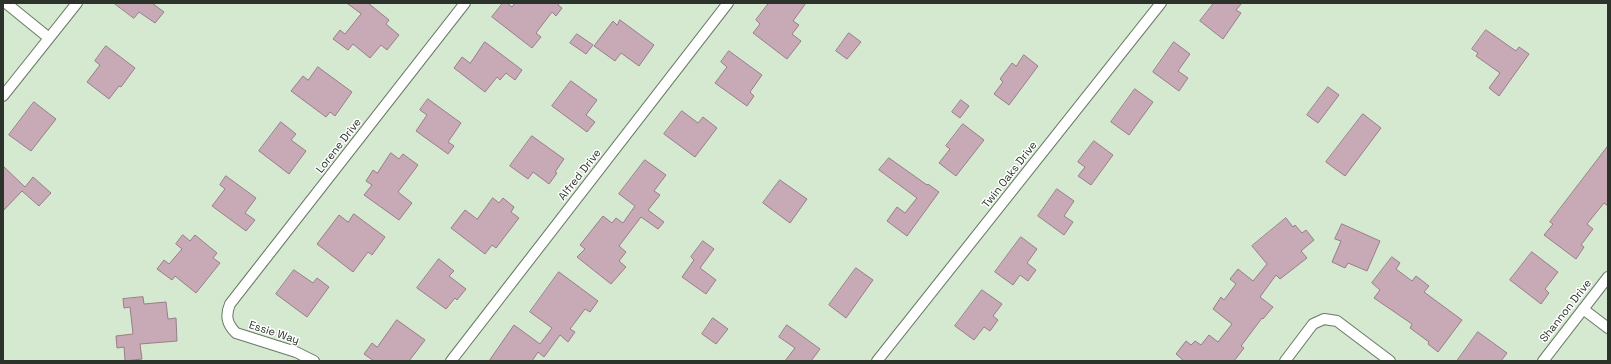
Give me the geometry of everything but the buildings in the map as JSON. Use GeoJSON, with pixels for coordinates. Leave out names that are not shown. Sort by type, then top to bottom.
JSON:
{"type":"FeatureCollection","features":[{"type":"Feature","properties":{"kind":"street"},"geometry":{"type":"LineString","coordinates":[[6,3],[49,38]]}},
{"type":"Feature","properties":{"kind":"street"},"geometry":{"type":"LineString","coordinates":[[3,96],[78,3]]}},
{"type":"Feature","properties":{"kind":"street","name":"Lorene Drive"},"geometry":{"type":"LineString","coordinates":[[230,304],[466,3]]}},
{"type":"Feature","properties":{"kind":"street","name":"Alfred Drive"},"geometry":{"type":"LineString","coordinates":[[451,361],[728,3]]}},
{"type":"Feature","properties":{"kind":"street","name":"Twin Oaks Drive"},"geometry":{"type":"LineString","coordinates":[[877,361],[1161,3]]}},
{"type":"Feature","properties":{"kind":"street","name":"Shannon Drive"},"geometry":{"type":"LineString","coordinates":[[1543,361],[1608,276]]}},
{"type":"Feature","properties":{"kind":"street","name":"Essie Way"},"geometry":{"type":"LineString","coordinates":[[230,304],[227,311],[227,320],[230,328],[236,334],[296,352],[314,361]]}},
{"type":"Feature","properties":{"kind":"street"},"geometry":{"type":"LineString","coordinates":[[1583,309],[1608,328]]}},
{"type":"Feature","properties":{"kind":"street"},"geometry":{"type":"LineString","coordinates":[[1285,361],[1313,324],[1324,319],[1336,321],[1390,361]]}}]}
